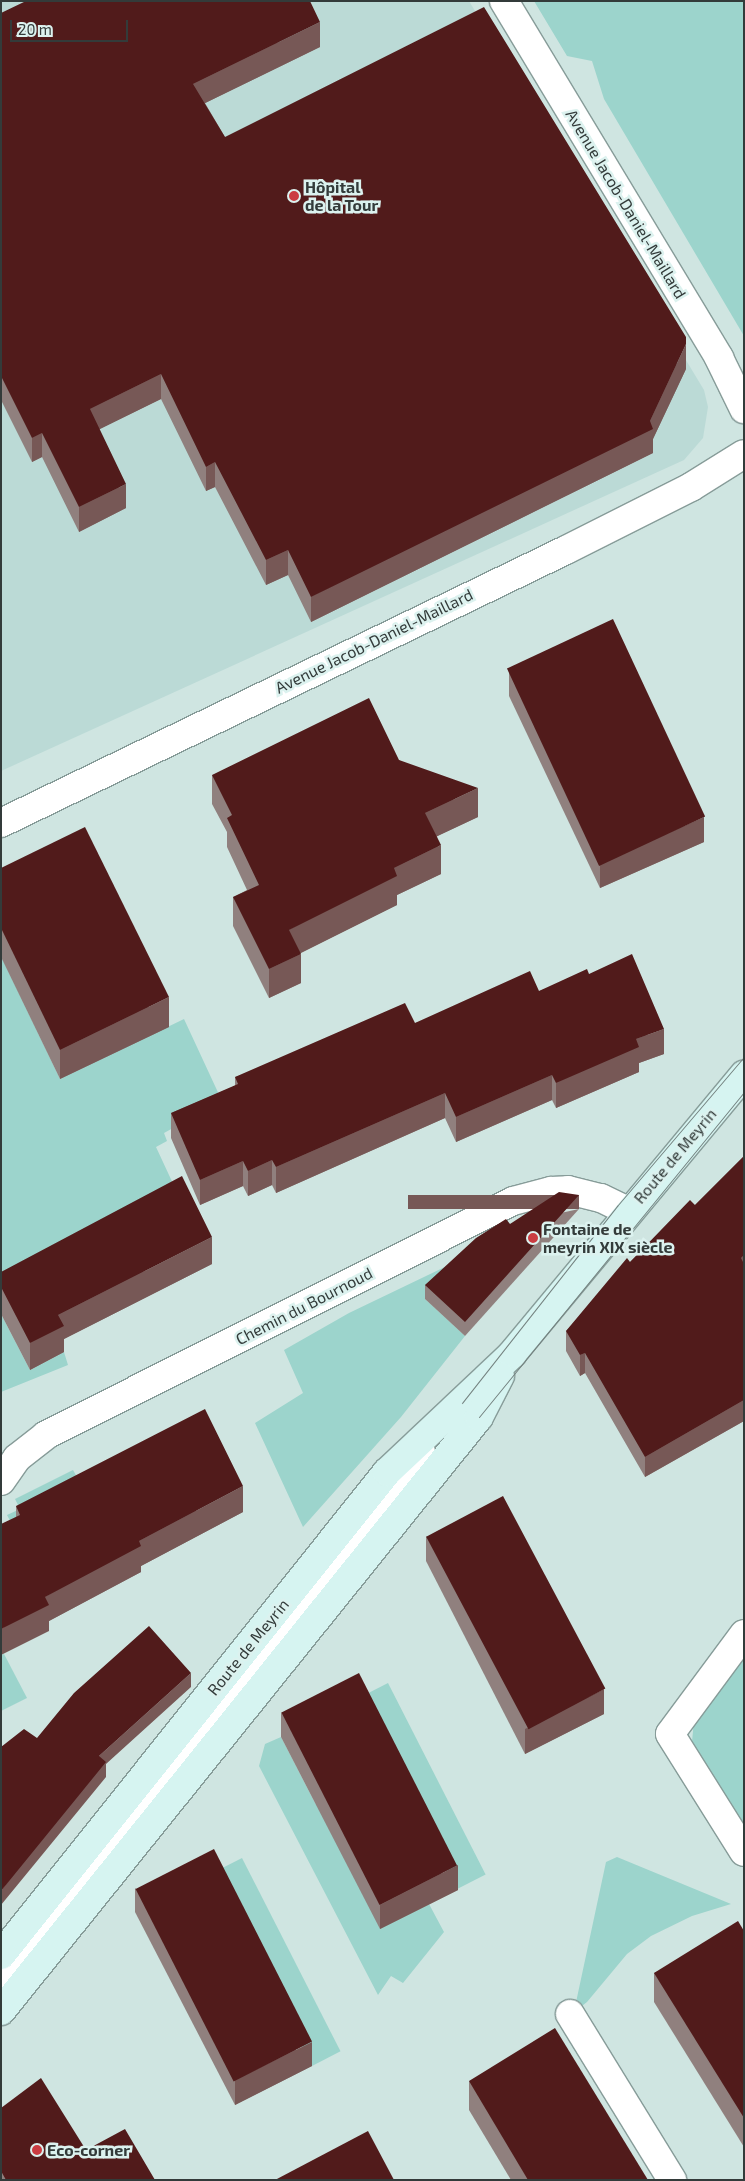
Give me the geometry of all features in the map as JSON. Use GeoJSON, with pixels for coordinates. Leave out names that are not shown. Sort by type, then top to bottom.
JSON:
{"type":"FeatureCollection","features":[{"type":"Feature","properties":{"kind":"street","name":"Avenue Jacob-Daniel-Maillard"},"geometry":{"type":"LineString","coordinates":[[504,1],[719,358],[744,409]]}},
{"type":"Feature","properties":{"kind":"street","name":"Avenue Jacob-Daniel-Maillard"},"geometry":{"type":"LineString","coordinates":[[1,822],[631,517],[691,487],[744,454]]}},
{"type":"Feature","properties":{"kind":"street","name":"Route de Meyrin"},"geometry":{"type":"LineString","coordinates":[[1,1955],[387,1472],[470,1410],[512,1354],[628,1211],[744,1075]]}},
{"type":"Feature","properties":{"kind":"street","name":"Chemin du Bournoud"},"geometry":{"type":"LineString","coordinates":[[1,1481],[17,1458],[46,1435],[512,1201],[551,1191],[586,1193],[628,1211]]}},
{"type":"Feature","properties":{"kind":"street"},"geometry":{"type":"LineString","coordinates":[[1,2011],[470,1410]]}},
{"type":"Feature","properties":{"kind":"street"},"geometry":{"type":"LineString","coordinates":[[744,1634],[670,1734],[744,1852]]}},
{"type":"Feature","properties":{"kind":"street"},"geometry":{"type":"LineString","coordinates":[[570,2014],[672,2180]]}},
{"type":"Feature","properties":{"kind":"lane"},"geometry":{"type":"LineString","coordinates":[[1,1984],[470,1410]]}},
{"type":"Feature","properties":{"kind":"shaded area","name":"Hôpital de la Tour"},"geometry":{"type":"Polygon","coordinates":[[[1,1],[469,1],[704,390],[708,407],[703,438],[684,460],[1,771],[1,1]]]}},
{"type":"Feature","properties":{"kind":"shaded area"},"geometry":{"type":"Polygon","coordinates":[[[534,1],[744,1],[744,336],[604,99],[592,61],[567,56],[534,1]]]}},
{"type":"Feature","properties":{"kind":"shaded area"},"geometry":{"type":"Polygon","coordinates":[[[1,956],[60,1079],[184,1019],[222,1101],[164,1133],[167,1141],[156,1147],[182,1203],[1,1298],[1,956]]]}},
{"type":"Feature","properties":{"kind":"shaded area"},"geometry":{"type":"Polygon","coordinates":[[[476,1252],[425,1299],[465,1336],[401,1417],[303,1527],[255,1423],[303,1393],[284,1350],[349,1313],[476,1252]]]}},
{"type":"Feature","properties":{"kind":"shaded area"},"geometry":{"type":"Polygon","coordinates":[[[1,1314],[30,1370],[64,1352],[68,1365],[1,1392],[1,1314]]]}},
{"type":"Feature","properties":{"kind":"shaded area"},"geometry":{"type":"Polygon","coordinates":[[[73,1470],[78,1479],[16,1532],[7,1515],[20,1509],[15,1499],[73,1470]]]}},
{"type":"Feature","properties":{"kind":"shaded area"},"geometry":{"type":"Polygon","coordinates":[[[4,1654],[27,1698],[1,1711],[1,1655],[4,1654]]]}},
{"type":"Feature","properties":{"kind":"shaded area"},"geometry":{"type":"Polygon","coordinates":[[[739,1659],[744,1660],[744,1830],[692,1742],[694,1720],[739,1659]]]}},
{"type":"Feature","properties":{"kind":"shaded area"},"geometry":{"type":"Polygon","coordinates":[[[388,1683],[486,1875],[456,1890],[359,1698],[388,1683]]]}},
{"type":"Feature","properties":{"kind":"shaded area"},"geometry":{"type":"Polygon","coordinates":[[[281,1737],[315,1803],[429,1904],[444,1932],[403,1983],[391,1976],[378,1995],[259,1766],[265,1744],[281,1737]]]}},
{"type":"Feature","properties":{"kind":"shaded area"},"geometry":{"type":"Polygon","coordinates":[[[617,1857],[731,1904],[692,1916],[651,1936],[627,1954],[587,2002],[578,2009],[575,2007],[606,1862],[617,1857]]]}},
{"type":"Feature","properties":{"kind":"shaded area"},"geometry":{"type":"Polygon","coordinates":[[[242,1858],[341,2051],[312,2066],[213,1873],[242,1858]]]}},
{"type":"Feature","properties":{"kind":"building","name":"Hôpital de la Tour"},"geometry":{"type":"Polygon","coordinates":[[[26,1],[310,1],[320,22],[193,84],[225,137],[484,7],[686,337],[686,344],[650,421],[653,429],[311,597],[288,550],[266,560],[215,462],[206,467],[161,374],[90,409],[126,484],[79,507],[42,433],[32,438],[1,376],[1,13],[26,1]]]}},
{"type":"Feature","properties":{"kind":"building"},"geometry":{"type":"Polygon","coordinates":[[[613,619],[705,817],[599,866],[507,668],[613,619]]]}},
{"type":"Feature","properties":{"kind":"building"},"geometry":{"type":"Polygon","coordinates":[[[369,698],[399,760],[478,788],[425,813],[441,845],[394,868],[397,876],[289,930],[301,954],[269,969],[233,897],[259,885],[227,818],[232,815],[212,775],[369,698]]]}},
{"type":"Feature","properties":{"kind":"building"},"geometry":{"type":"Polygon","coordinates":[[[85,827],[169,997],[60,1050],[1,928],[1,868],[85,827]]]}},
{"type":"Feature","properties":{"kind":"building"},"geometry":{"type":"Polygon","coordinates":[[[632,954],[664,1029],[636,1039],[639,1047],[556,1083],[552,1075],[456,1117],[445,1093],[276,1167],[272,1160],[248,1171],[243,1161],[200,1180],[171,1113],[238,1084],[235,1077],[405,1003],[415,1023],[530,971],[539,991],[587,969],[589,974],[632,954]]]}},
{"type":"Feature","properties":{"kind":"building"},"geometry":{"type":"Polygon","coordinates":[[[744,1156],[744,1255],[741,1258],[744,1264],[744,1400],[645,1457],[585,1353],[580,1355],[566,1331],[627,1258],[630,1262],[690,1200],[695,1205],[744,1156]]]}},
{"type":"Feature","properties":{"kind":"building"},"geometry":{"type":"Polygon","coordinates":[[[182,1176],[212,1237],[58,1315],[64,1326],[30,1343],[1,1287],[1,1272],[182,1176]]]}},
{"type":"Feature","properties":{"kind":"building"},"geometry":{"type":"Polygon","coordinates":[[[559,1192],[579,1195],[465,1322],[425,1285],[476,1238],[506,1219],[510,1224],[559,1192]]]}},
{"type":"Feature","properties":{"kind":"building"},"geometry":{"type":"Polygon","coordinates":[[[205,1409],[243,1486],[139,1541],[141,1546],[45,1597],[49,1605],[1,1629],[1,1524],[20,1515],[16,1506],[205,1409]]]}},
{"type":"Feature","properties":{"kind":"building"},"geometry":{"type":"Polygon","coordinates":[[[503,1496],[605,1688],[529,1729],[426,1537],[503,1496]]]}},
{"type":"Feature","properties":{"kind":"building"},"geometry":{"type":"Polygon","coordinates":[[[149,1626],[191,1673],[99,1756],[106,1762],[1,1891],[1,1747],[24,1729],[37,1738],[74,1693],[149,1626]]]}},
{"type":"Feature","properties":{"kind":"building"},"geometry":{"type":"Polygon","coordinates":[[[359,1673],[457,1865],[380,1905],[281,1712],[359,1673]]]}},
{"type":"Feature","properties":{"kind":"building"},"geometry":{"type":"Polygon","coordinates":[[[214,1849],[312,2041],[234,2081],[136,1889],[214,1849]]]}},
{"type":"Feature","properties":{"kind":"building"},"geometry":{"type":"Polygon","coordinates":[[[738,1921],[744,1931],[744,2118],[654,1973],[738,1921]]]}},
{"type":"Feature","properties":{"kind":"building"},"geometry":{"type":"Polygon","coordinates":[[[555,2028],[648,2180],[528,2180],[469,2081],[555,2028]]]}},
{"type":"Feature","properties":{"kind":"building"},"geometry":{"type":"Polygon","coordinates":[[[41,2078],[86,2150],[125,2129],[155,2180],[6,2180],[1,2171],[1,2108],[41,2078]]]}},
{"type":"Feature","properties":{"kind":"building"},"geometry":{"type":"Polygon","coordinates":[[[368,2131],[394,2180],[275,2180],[368,2131]]]}},
{"type":"Feature","properties":{"kind":"tram line"},"geometry":{"type":"LineString","coordinates":[[462,1403],[617,1206],[744,1057]]}},
{"type":"Feature","properties":{"kind":"tram line"},"geometry":{"type":"LineString","coordinates":[[479,1417],[744,1092]]}},
{"type":"Feature","properties":{"kind":"place","name":"Hôpital de la Tour"},"geometry":{"type":"Point","coordinates":[294,196]}},
{"type":"Feature","properties":{"kind":"place","name":"Fontaine de meyrin XIX siècle"},"geometry":{"type":"Point","coordinates":[533,1238]}},
{"type":"Feature","properties":{"kind":"place","name":"Eco-corner"},"geometry":{"type":"Point","coordinates":[37,2150]}}]}
